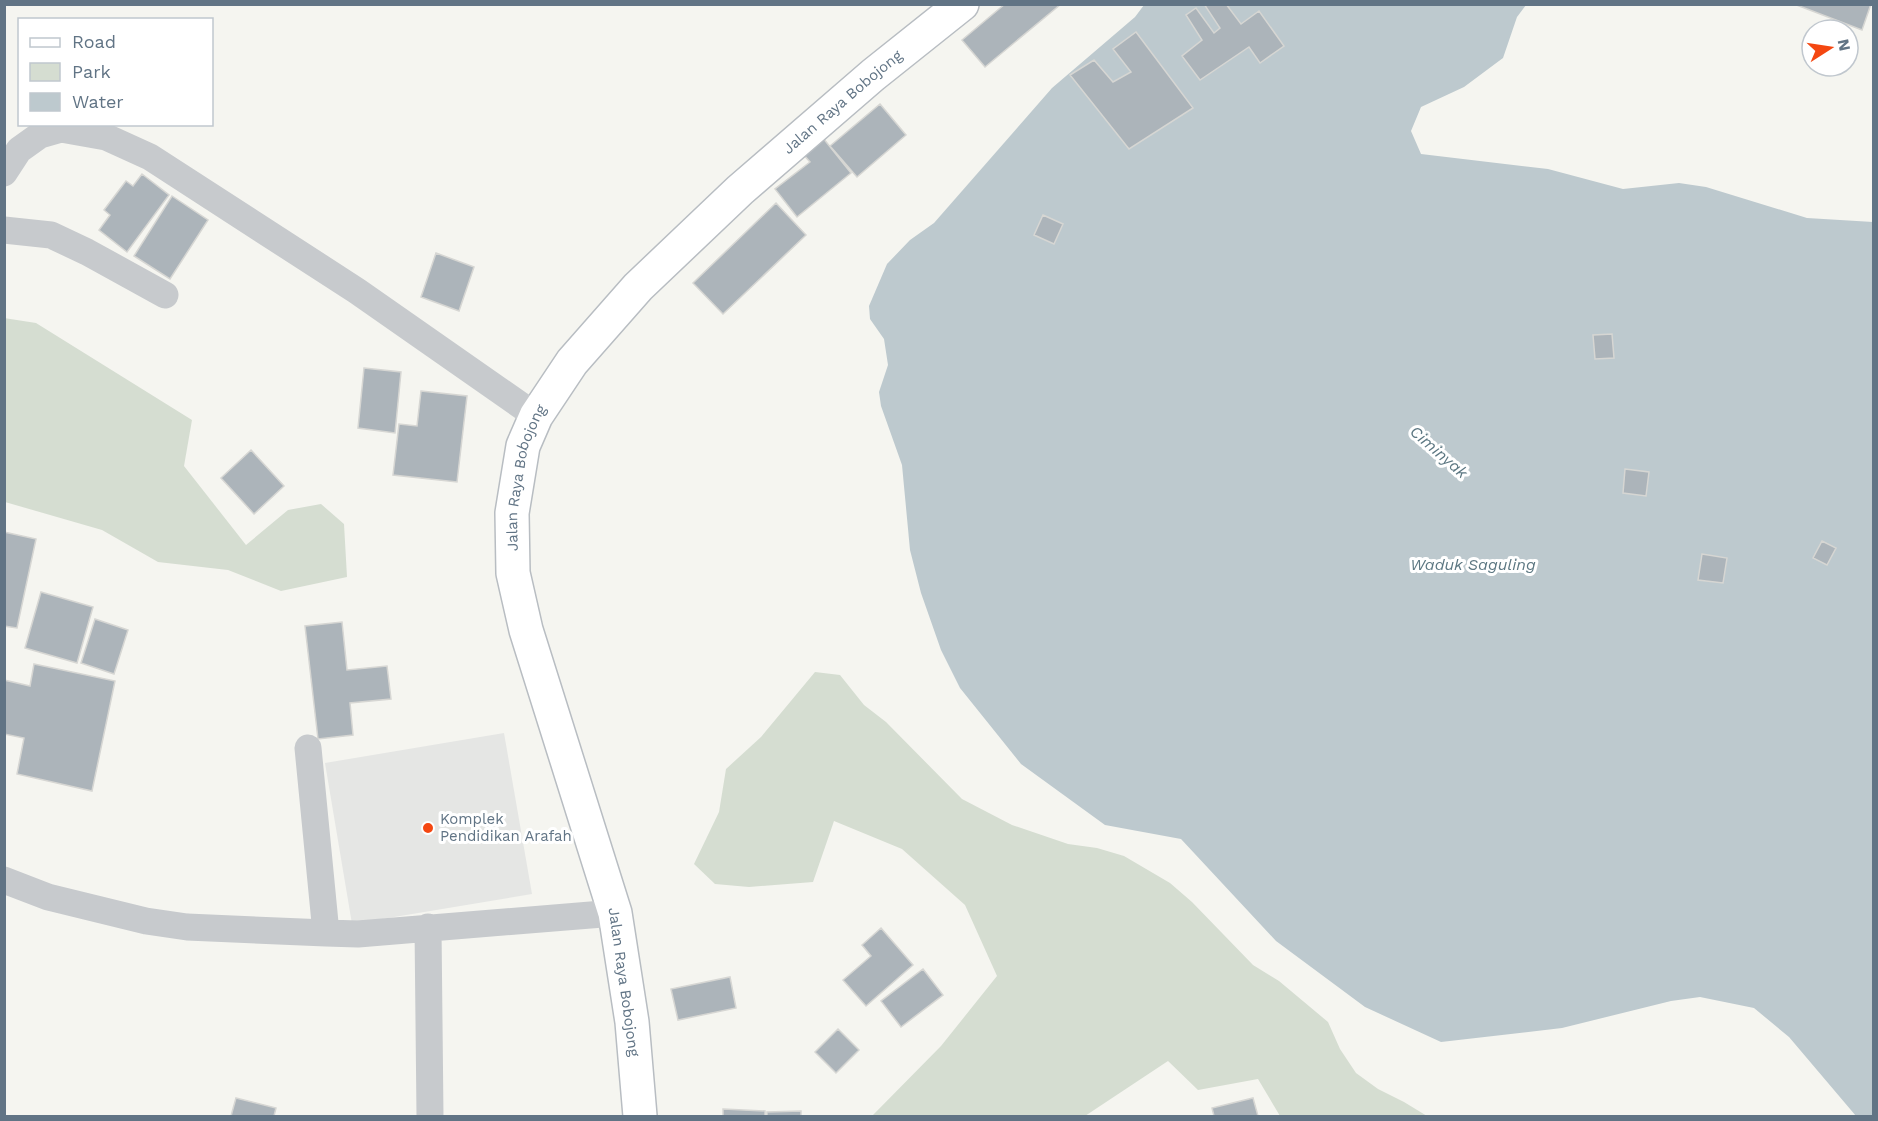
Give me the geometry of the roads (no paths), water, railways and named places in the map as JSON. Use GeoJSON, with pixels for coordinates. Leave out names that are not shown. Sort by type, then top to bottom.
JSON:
{"type":"FeatureCollection","features":[{"type":"Feature","properties":{"kind":"main road","name":"Jalan Raya Bobojong"},"geometry":{"type":"LineString","coordinates":[[640,1116],[632,1022],[615,913],[526,630],[513,573],[512,513],[523,446],[536,416],[572,362],[638,287],[740,190],[873,75],[962,4]]}},
{"type":"Feature","properties":{"kind":"street"},"geometry":{"type":"LineString","coordinates":[[4,173],[19,150],[40,135],[61,129],[106,137],[150,157],[357,291],[536,416]]}},
{"type":"Feature","properties":{"kind":"street"},"geometry":{"type":"LineString","coordinates":[[4,230],[51,236],[87,252],[165,294]]}},
{"type":"Feature","properties":{"kind":"street"},"geometry":{"type":"LineString","coordinates":[[308,748],[326,933]]}},
{"type":"Feature","properties":{"kind":"street"},"geometry":{"type":"LineString","coordinates":[[4,880],[48,897],[146,921],[187,927],[358,934],[615,913]]}},
{"type":"Feature","properties":{"kind":"street"},"geometry":{"type":"LineString","coordinates":[[428,927],[430,1116]]}},
{"type":"Feature","properties":{"kind":"water","name":"Waduk Saguling"},"geometry":{"type":"Polygon","coordinates":[[[1144,5],[1526,5],[1517,17],[1503,58],[1464,87],[1421,107],[1411,131],[1421,154],[1548,169],[1623,189],[1679,183],[1706,187],[1807,218],[1873,222],[1873,1116],[1856,1116],[1789,1037],[1754,1008],[1700,997],[1671,1001],[1562,1028],[1441,1042],[1365,1007],[1276,941],[1181,839],[1105,825],[1021,764],[960,688],[941,650],[921,593],[910,550],[902,465],[881,406],[879,392],[888,365],[884,339],[870,319],[869,306],[887,264],[910,240],[934,223],[1052,88],[1135,17],[1144,5]]]}},
{"type":"Feature","properties":{"kind":"place","name":"Komplek Pendidikan Arafah"},"geometry":{"type":"Point","coordinates":[428,828]}},
{"type":"Feature","properties":{"kind":"water label","name":"Ciminyak"},"geometry":{"type":"Point","coordinates":[1439,452]}}]}
